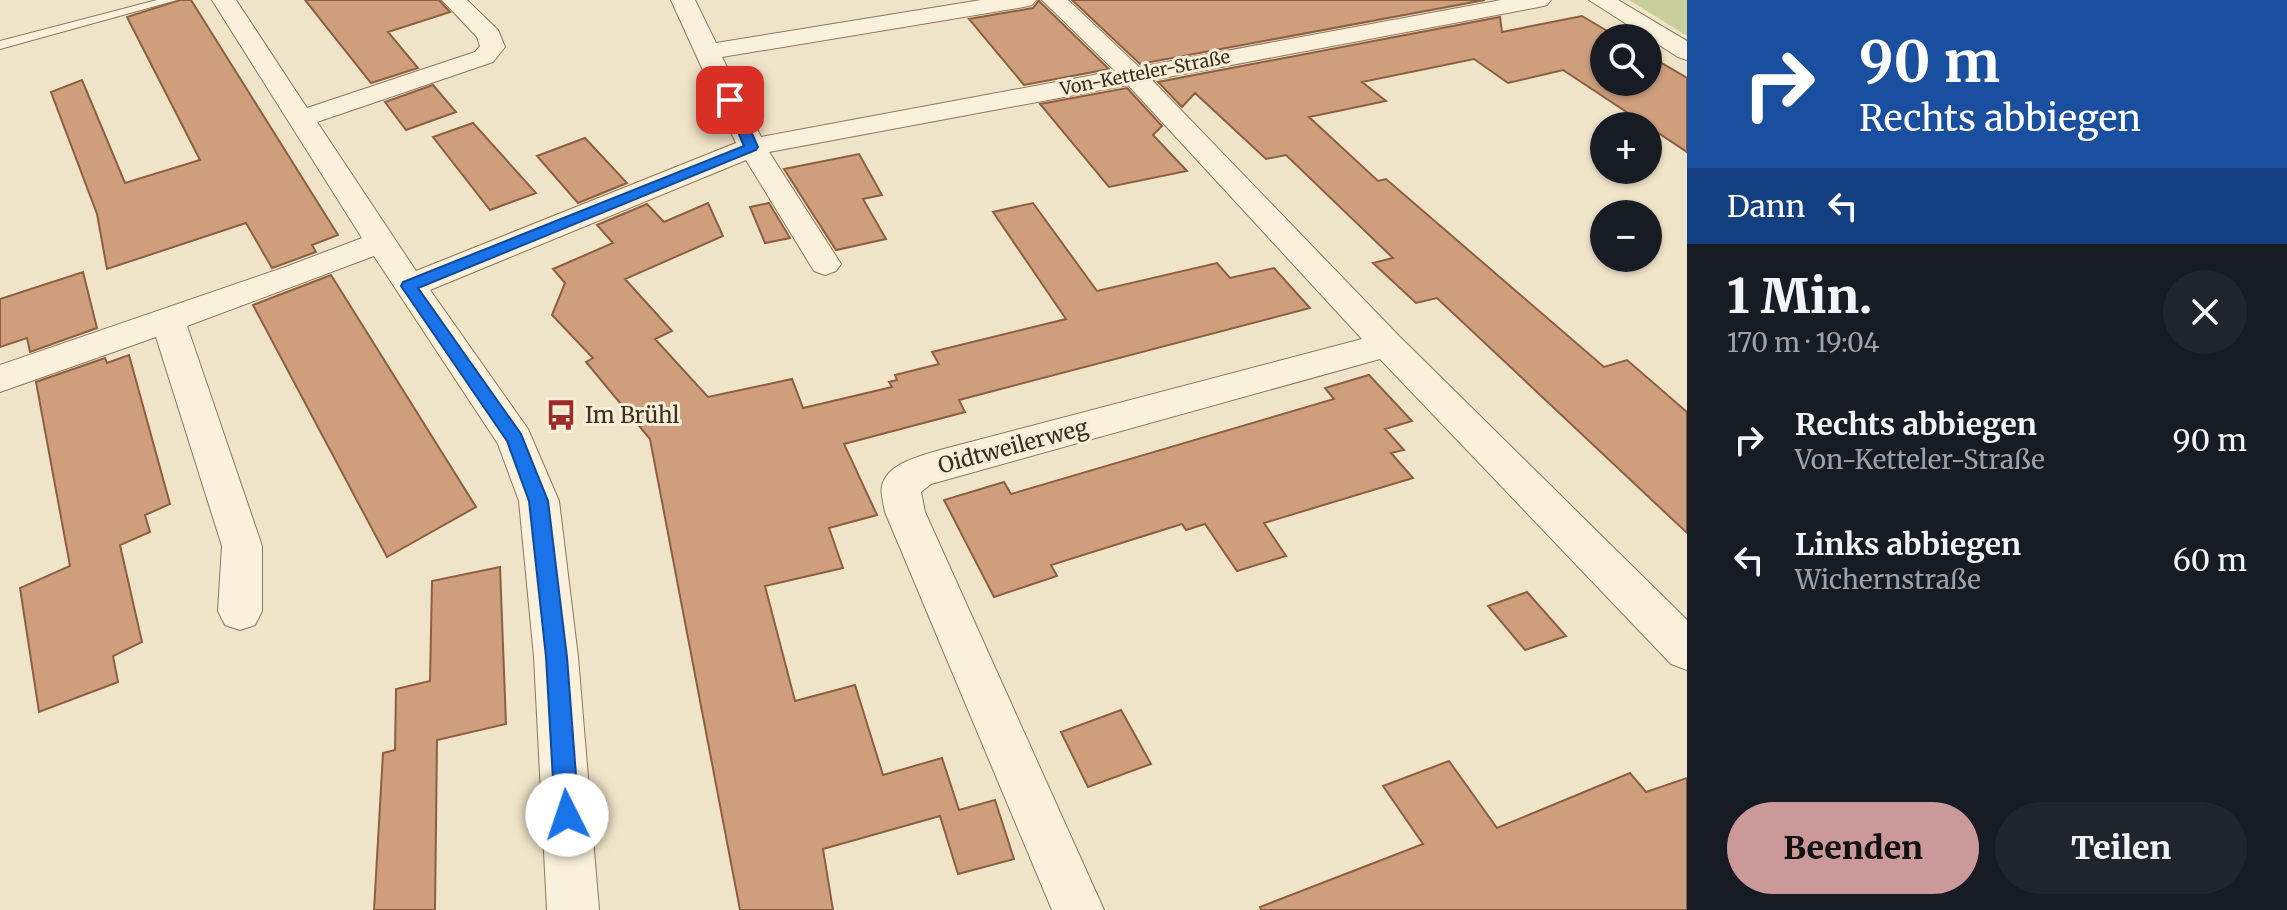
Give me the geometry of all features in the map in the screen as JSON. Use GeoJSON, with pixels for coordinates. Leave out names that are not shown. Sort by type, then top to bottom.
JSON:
{"type":"FeatureCollection","features":[{"type":"Feature","properties":{"kind":"street"},"geometry":{"type":"LineString","coordinates":[[224,0],[409,286],[515,439],[539,501],[556,657],[573,910]]}},
{"type":"Feature","properties":{"kind":"street"},"geometry":{"type":"LineString","coordinates":[[303,118],[484,57],[493,47],[489,35],[454,0]]}},
{"type":"Feature","properties":{"kind":"street"},"geometry":{"type":"LineString","coordinates":[[683,0],[752,147],[825,264]]}},
{"type":"Feature","properties":{"kind":"street"},"geometry":{"type":"LineString","coordinates":[[709,52],[1024,0]]}},
{"type":"Feature","properties":{"kind":"street"},"geometry":{"type":"LineString","coordinates":[[1054,0],[1133,75],[1387,345],[1687,650]]}},
{"type":"Feature","properties":{"kind":"street","name":"Von-Ketteler-Straße"},"geometry":{"type":"LineString","coordinates":[[409,286],[752,147],[1539,0]]}},
{"type":"Feature","properties":{"kind":"street"},"geometry":{"type":"LineString","coordinates":[[1601,0],[1687,52]]}},
{"type":"Feature","properties":{"kind":"street"},"geometry":{"type":"LineString","coordinates":[[0,379],[380,242]]}},
{"type":"Feature","properties":{"kind":"street"},"geometry":{"type":"LineString","coordinates":[[168,320],[242,546],[240,611]]}},
{"type":"Feature","properties":{"kind":"street","name":"Oidtweilerweg"},"geometry":{"type":"LineString","coordinates":[[1078,910],[905,512],[901,487],[917,473],[940,465],[1387,345]]}},
{"type":"Feature","properties":{"kind":"lane"},"geometry":{"type":"LineString","coordinates":[[1,45],[171,0]]}},
{"type":"Feature","properties":{"kind":"green space"},"geometry":{"type":"Polygon","coordinates":[[[1629,0],[1687,0],[1687,36],[1629,0]]]}},
{"type":"Feature","properties":{"kind":"building"},"geometry":{"type":"Polygon","coordinates":[[[180,0],[191,0],[338,235],[312,245],[316,252],[272,268],[246,223],[107,269],[97,214],[51,92],[82,80],[125,183],[200,160],[127,17],[180,0]]]}},
{"type":"Feature","properties":{"kind":"building"},"geometry":{"type":"Polygon","coordinates":[[[305,0],[439,0],[450,12],[388,32],[418,68],[371,83],[305,0]]]}},
{"type":"Feature","properties":{"kind":"building"},"geometry":{"type":"Polygon","coordinates":[[[1039,0],[1109,69],[1024,85],[969,19],[1033,8],[1039,0]]]}},
{"type":"Feature","properties":{"kind":"building"},"geometry":{"type":"Polygon","coordinates":[[[1072,0],[1485,0],[1140,64],[1072,0]]]}},
{"type":"Feature","properties":{"kind":"building"},"geometry":{"type":"Polygon","coordinates":[[[1582,16],[1595,24],[1590,24],[1590,88],[1563,70],[1508,83],[1474,59],[1362,82],[1386,101],[1309,117],[1378,181],[1386,179],[1604,367],[1627,360],[1687,412],[1687,533],[1437,298],[1416,303],[1373,263],[1393,258],[1286,155],[1266,159],[1195,93],[1182,107],[1158,82],[1500,17],[1502,32],[1582,16]]]}},
{"type":"Feature","properties":{"kind":"building"},"geometry":{"type":"Polygon","coordinates":[[[1662,63],[1687,78],[1687,152],[1662,135],[1662,112],[1627,112],[1602,96],[1662,96],[1662,63]]]}},
{"type":"Feature","properties":{"kind":"building"},"geometry":{"type":"Polygon","coordinates":[[[433,85],[456,112],[406,130],[385,102],[433,85]]]}},
{"type":"Feature","properties":{"kind":"building"},"geometry":{"type":"Polygon","coordinates":[[[1127,88],[1162,126],[1153,135],[1187,171],[1109,187],[1040,104],[1127,88]]]}},
{"type":"Feature","properties":{"kind":"building"},"geometry":{"type":"Polygon","coordinates":[[[473,123],[536,193],[490,210],[433,137],[473,123]]]}},
{"type":"Feature","properties":{"kind":"building"},"geometry":{"type":"Polygon","coordinates":[[[585,138],[627,183],[578,203],[537,156],[585,138]]]}},
{"type":"Feature","properties":{"kind":"building"},"geometry":{"type":"Polygon","coordinates":[[[859,154],[882,195],[863,199],[886,239],[836,250],[784,169],[859,154]]]}},
{"type":"Feature","properties":{"kind":"building"},"geometry":{"type":"Polygon","coordinates":[[[708,203],[723,236],[625,279],[672,331],[655,339],[708,397],[792,379],[803,408],[892,387],[889,382],[897,380],[895,375],[939,364],[932,352],[1066,319],[993,212],[1033,203],[1097,291],[1217,263],[1230,278],[1274,268],[1310,308],[959,400],[965,412],[844,444],[877,515],[829,528],[843,568],[765,586],[795,701],[855,685],[883,775],[942,758],[959,810],[995,800],[1014,859],[958,874],[940,816],[823,849],[833,910],[740,910],[650,439],[586,362],[593,358],[552,315],[565,283],[553,269],[613,243],[597,225],[647,204],[664,222],[708,203]]]}},
{"type":"Feature","properties":{"kind":"building"},"geometry":{"type":"Polygon","coordinates":[[[769,203],[790,238],[765,243],[750,207],[769,203]]]}},
{"type":"Feature","properties":{"kind":"building"},"geometry":{"type":"Polygon","coordinates":[[[83,272],[97,328],[30,352],[27,338],[0,347],[0,299],[83,272]]]}},
{"type":"Feature","properties":{"kind":"building"},"geometry":{"type":"Polygon","coordinates":[[[331,275],[476,507],[387,557],[253,305],[331,275]]]}},
{"type":"Feature","properties":{"kind":"building"},"geometry":{"type":"Polygon","coordinates":[[[129,355],[170,504],[145,515],[150,532],[120,545],[142,642],[113,656],[118,682],[39,712],[20,588],[70,566],[36,382],[105,358],[107,363],[129,355]]]}},
{"type":"Feature","properties":{"kind":"building"},"geometry":{"type":"Polygon","coordinates":[[[1369,375],[1412,421],[1385,429],[1404,450],[1391,453],[1413,478],[1264,523],[1286,556],[1237,571],[1205,524],[1186,530],[1182,524],[1051,565],[1057,576],[994,597],[944,500],[1004,482],[1011,494],[1334,399],[1325,388],[1369,375]]]}},
{"type":"Feature","properties":{"kind":"building"},"geometry":{"type":"Polygon","coordinates":[[[500,567],[506,724],[437,740],[435,910],[374,910],[383,753],[395,750],[396,689],[430,681],[432,581],[500,567]]]}},
{"type":"Feature","properties":{"kind":"building"},"geometry":{"type":"Polygon","coordinates":[[[1527,592],[1566,636],[1525,650],[1488,606],[1527,592]]]}},
{"type":"Feature","properties":{"kind":"building"},"geometry":{"type":"Polygon","coordinates":[[[1121,710],[1151,764],[1088,787],[1061,732],[1121,710]]]}},
{"type":"Feature","properties":{"kind":"building"},"geometry":{"type":"Polygon","coordinates":[[[1449,761],[1497,828],[1630,773],[1646,792],[1687,778],[1687,910],[1261,910],[1260,907],[1423,844],[1383,786],[1449,761]]]}},
{"type":"Feature","properties":{"kind":"place","name":"Im Brühl"},"geometry":{"type":"Point","coordinates":[561,415]}},
{"type":"Feature","properties":{"kind":"route"},"geometry":{"type":"LineString","coordinates":[[567,815],[556,657],[539,501],[515,439],[409,286],[752,147],[730,100]]}}]}
